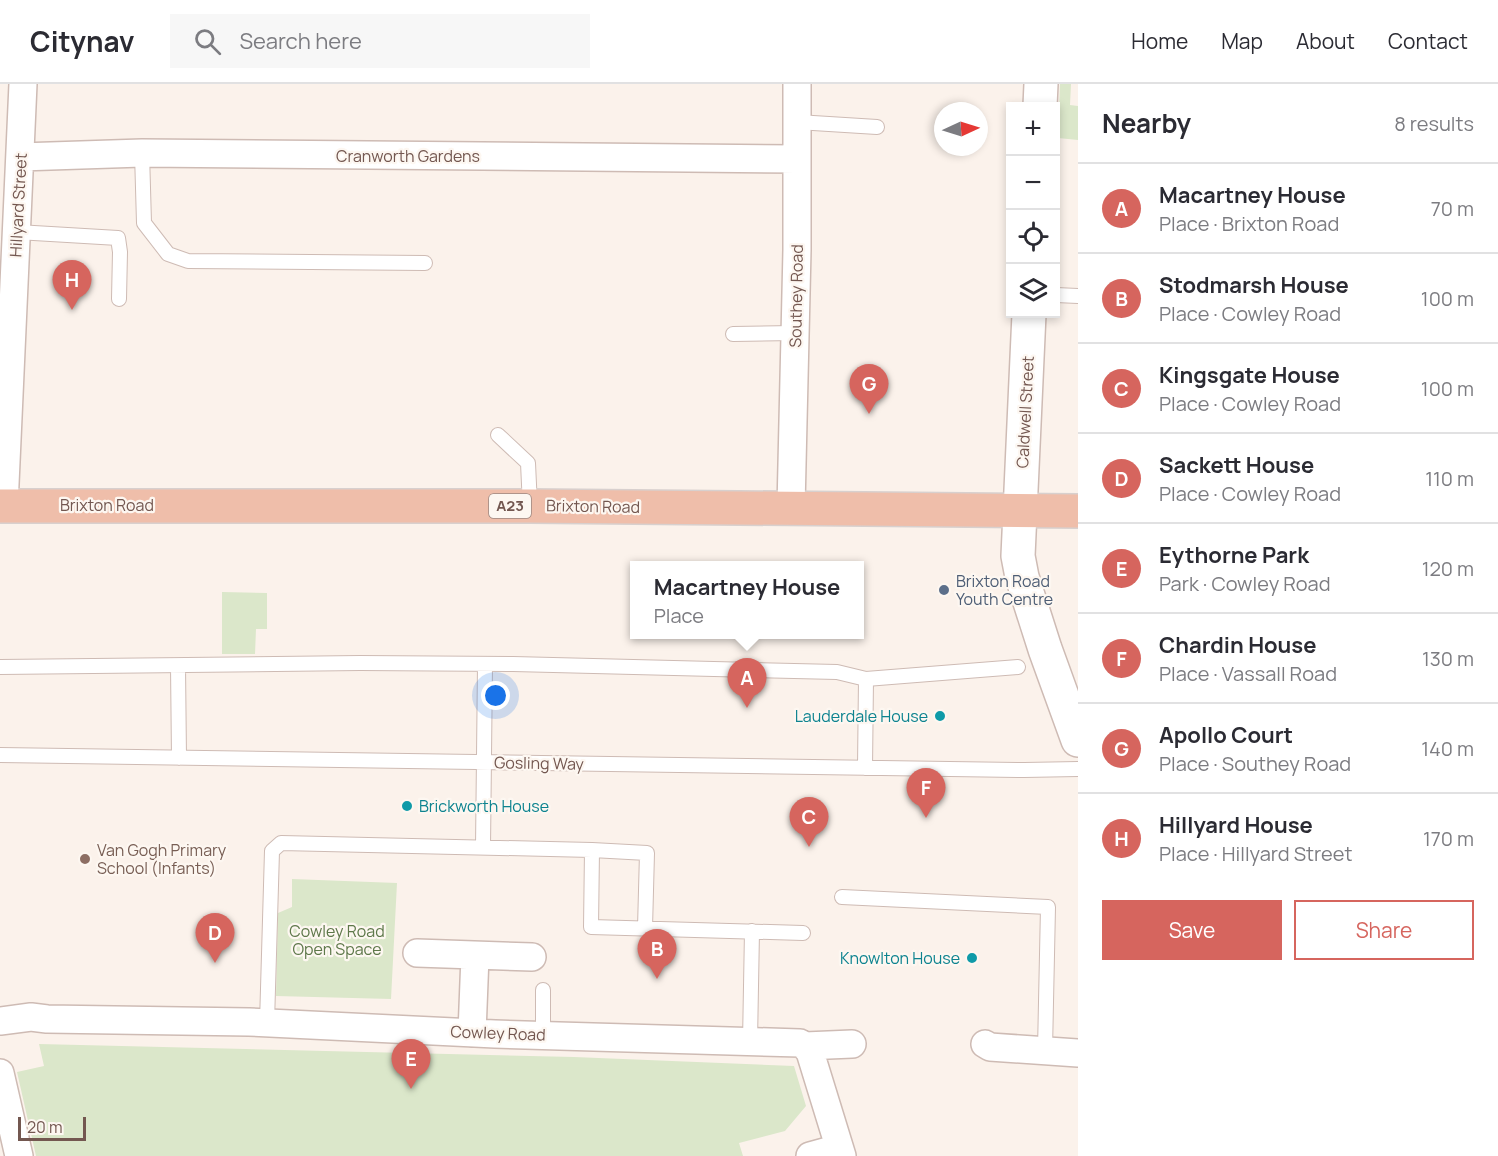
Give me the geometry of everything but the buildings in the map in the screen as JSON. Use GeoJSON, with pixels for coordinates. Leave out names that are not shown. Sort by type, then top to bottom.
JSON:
{"type":"FeatureCollection","features":[{"type":"Feature","properties":{"kind":"highway","name":"Brixton Road"},"geometry":{"type":"LineString","coordinates":[[2,506],[791,507],[1078,511]]}},
{"type":"Feature","properties":{"kind":"street","name":"Hillyard Street"},"geometry":{"type":"LineString","coordinates":[[2,506],[6,323],[17,232],[23,84]]}},
{"type":"Feature","properties":{"kind":"street","name":"Southey Road"},"geometry":{"type":"LineString","coordinates":[[791,507],[797,84]]}},
{"type":"Feature","properties":{"kind":"street"},"geometry":{"type":"LineString","coordinates":[[1040,102],[1041,84]]}},
{"type":"Feature","properties":{"kind":"street","name":"Cranworth Gardens"},"geometry":{"type":"LineString","coordinates":[[20,157],[142,153],[797,159]]}},
{"type":"Feature","properties":{"kind":"street","name":"Caldwell Street"},"geometry":{"type":"LineString","coordinates":[[1029,318],[1018,544],[1022,577],[1070,696],[1078,740]]}},
{"type":"Feature","properties":{"kind":"street"},"geometry":{"type":"LineString","coordinates":[[417,953],[531,957]]}},
{"type":"Feature","properties":{"kind":"street"},"geometry":{"type":"LineString","coordinates":[[472,1033],[475,956]]}},
{"type":"Feature","properties":{"kind":"street","name":"Cowley Road"},"geometry":{"type":"LineString","coordinates":[[0,1021],[31,1017],[267,1023],[472,1033],[800,1043],[805,1046],[852,1044]]}},
{"type":"Feature","properties":{"kind":"street"},"geometry":{"type":"LineString","coordinates":[[985,1044],[990,1047],[1078,1053]]}},
{"type":"Feature","properties":{"kind":"street"},"geometry":{"type":"LineString","coordinates":[[805,1046],[810,1052],[840,1152],[810,1156]]}},
{"type":"Feature","properties":{"kind":"street"},"geometry":{"type":"LineString","coordinates":[[0,1073],[19,1156]]}},
{"type":"Feature","properties":{"kind":"lane"},"geometry":{"type":"LineString","coordinates":[[797,122],[877,127]]}},
{"type":"Feature","properties":{"kind":"lane"},"geometry":{"type":"LineString","coordinates":[[142,153],[144,222],[168,254],[188,261],[425,263]]}},
{"type":"Feature","properties":{"kind":"lane"},"geometry":{"type":"LineString","coordinates":[[17,232],[118,238],[120,252],[118,299]]}},
{"type":"Feature","properties":{"kind":"lane"},"geometry":{"type":"LineString","coordinates":[[1060,295],[1078,296]]}},
{"type":"Feature","properties":{"kind":"lane"},"geometry":{"type":"LineString","coordinates":[[733,334],[795,333]]}},
{"type":"Feature","properties":{"kind":"lane"},"geometry":{"type":"LineString","coordinates":[[498,435],[528,462],[530,506]]}},
{"type":"Feature","properties":{"kind":"lane"},"geometry":{"type":"LineString","coordinates":[[483,847],[484,664]]}},
{"type":"Feature","properties":{"kind":"lane"},"geometry":{"type":"LineString","coordinates":[[0,667],[484,664],[837,672],[866,679],[1018,667]]}},
{"type":"Feature","properties":{"kind":"lane"},"geometry":{"type":"LineString","coordinates":[[178,666],[179,758]]}},
{"type":"Feature","properties":{"kind":"lane"},"geometry":{"type":"LineString","coordinates":[[866,679],[866,768]]}},
{"type":"Feature","properties":{"kind":"lane","name":"Gosling Way"},"geometry":{"type":"LineString","coordinates":[[0,755],[1078,769]]}},
{"type":"Feature","properties":{"kind":"lane"},"geometry":{"type":"LineString","coordinates":[[267,1023],[272,851],[281,843],[647,853],[645,928]]}},
{"type":"Feature","properties":{"kind":"lane"},"geometry":{"type":"LineString","coordinates":[[592,850],[591,927],[803,933]]}},
{"type":"Feature","properties":{"kind":"lane"},"geometry":{"type":"LineString","coordinates":[[842,897],[1048,907],[1045,1050]]}},
{"type":"Feature","properties":{"kind":"lane"},"geometry":{"type":"LineString","coordinates":[[750,1042],[752,931]]}},
{"type":"Feature","properties":{"kind":"lane"},"geometry":{"type":"LineString","coordinates":[[543,990],[543,1035]]}},
{"type":"Feature","properties":{"kind":"green space"},"geometry":{"type":"Polygon","coordinates":[[[1060,84],[1071,84],[1070,105],[1078,106],[1078,140],[1060,138],[1060,84]]]}},
{"type":"Feature","properties":{"kind":"green space"},"geometry":{"type":"Polygon","coordinates":[[[222,592],[267,593],[267,629],[256,629],[255,654],[222,654],[222,592]]]}},
{"type":"Feature","properties":{"kind":"green space","name":"Cowley Road Open Space"},"geometry":{"type":"Polygon","coordinates":[[[292,879],[397,883],[391,999],[276,996],[278,913],[292,907],[292,879]]]}},
{"type":"Feature","properties":{"kind":"green space"},"geometry":{"type":"Polygon","coordinates":[[[39,1044],[574,1057],[794,1066],[806,1106],[785,1131],[739,1143],[743,1156],[36,1156],[17,1072],[44,1066],[39,1044]]]}},
{"type":"Feature","properties":{"kind":"place","name":"Hillyard House"},"geometry":{"type":"Point","coordinates":[72,310]}},
{"type":"Feature","properties":{"kind":"place","name":"Apollo Court"},"geometry":{"type":"Point","coordinates":[869,414]}},
{"type":"Feature","properties":{"kind":"place","name":"Brixton Road Youth Centre"},"geometry":{"type":"Point","coordinates":[944,590]}},
{"type":"Feature","properties":{"kind":"place","name":"Macartney House"},"geometry":{"type":"Point","coordinates":[747,708]}},
{"type":"Feature","properties":{"kind":"place","name":"Lauderdale House"},"geometry":{"type":"Point","coordinates":[940,716]}},
{"type":"Feature","properties":{"kind":"place","name":"Brickworth House"},"geometry":{"type":"Point","coordinates":[407,806]}},
{"type":"Feature","properties":{"kind":"place","name":"Chardin House"},"geometry":{"type":"Point","coordinates":[926,818]}},
{"type":"Feature","properties":{"kind":"place","name":"Kingsgate House"},"geometry":{"type":"Point","coordinates":[809,847]}},
{"type":"Feature","properties":{"kind":"place","name":"Van Gogh Primary School (Infants)"},"geometry":{"type":"Point","coordinates":[85,859]}},
{"type":"Feature","properties":{"kind":"place","name":"Knowlton House"},"geometry":{"type":"Point","coordinates":[972,958]}},
{"type":"Feature","properties":{"kind":"place","name":"Sackett House"},"geometry":{"type":"Point","coordinates":[215,963]}},
{"type":"Feature","properties":{"kind":"place","name":"Stodmarsh House"},"geometry":{"type":"Point","coordinates":[657,979]}},
{"type":"Feature","properties":{"kind":"place","name":"Eythorne Park"},"geometry":{"type":"Point","coordinates":[411,1089]}}]}
